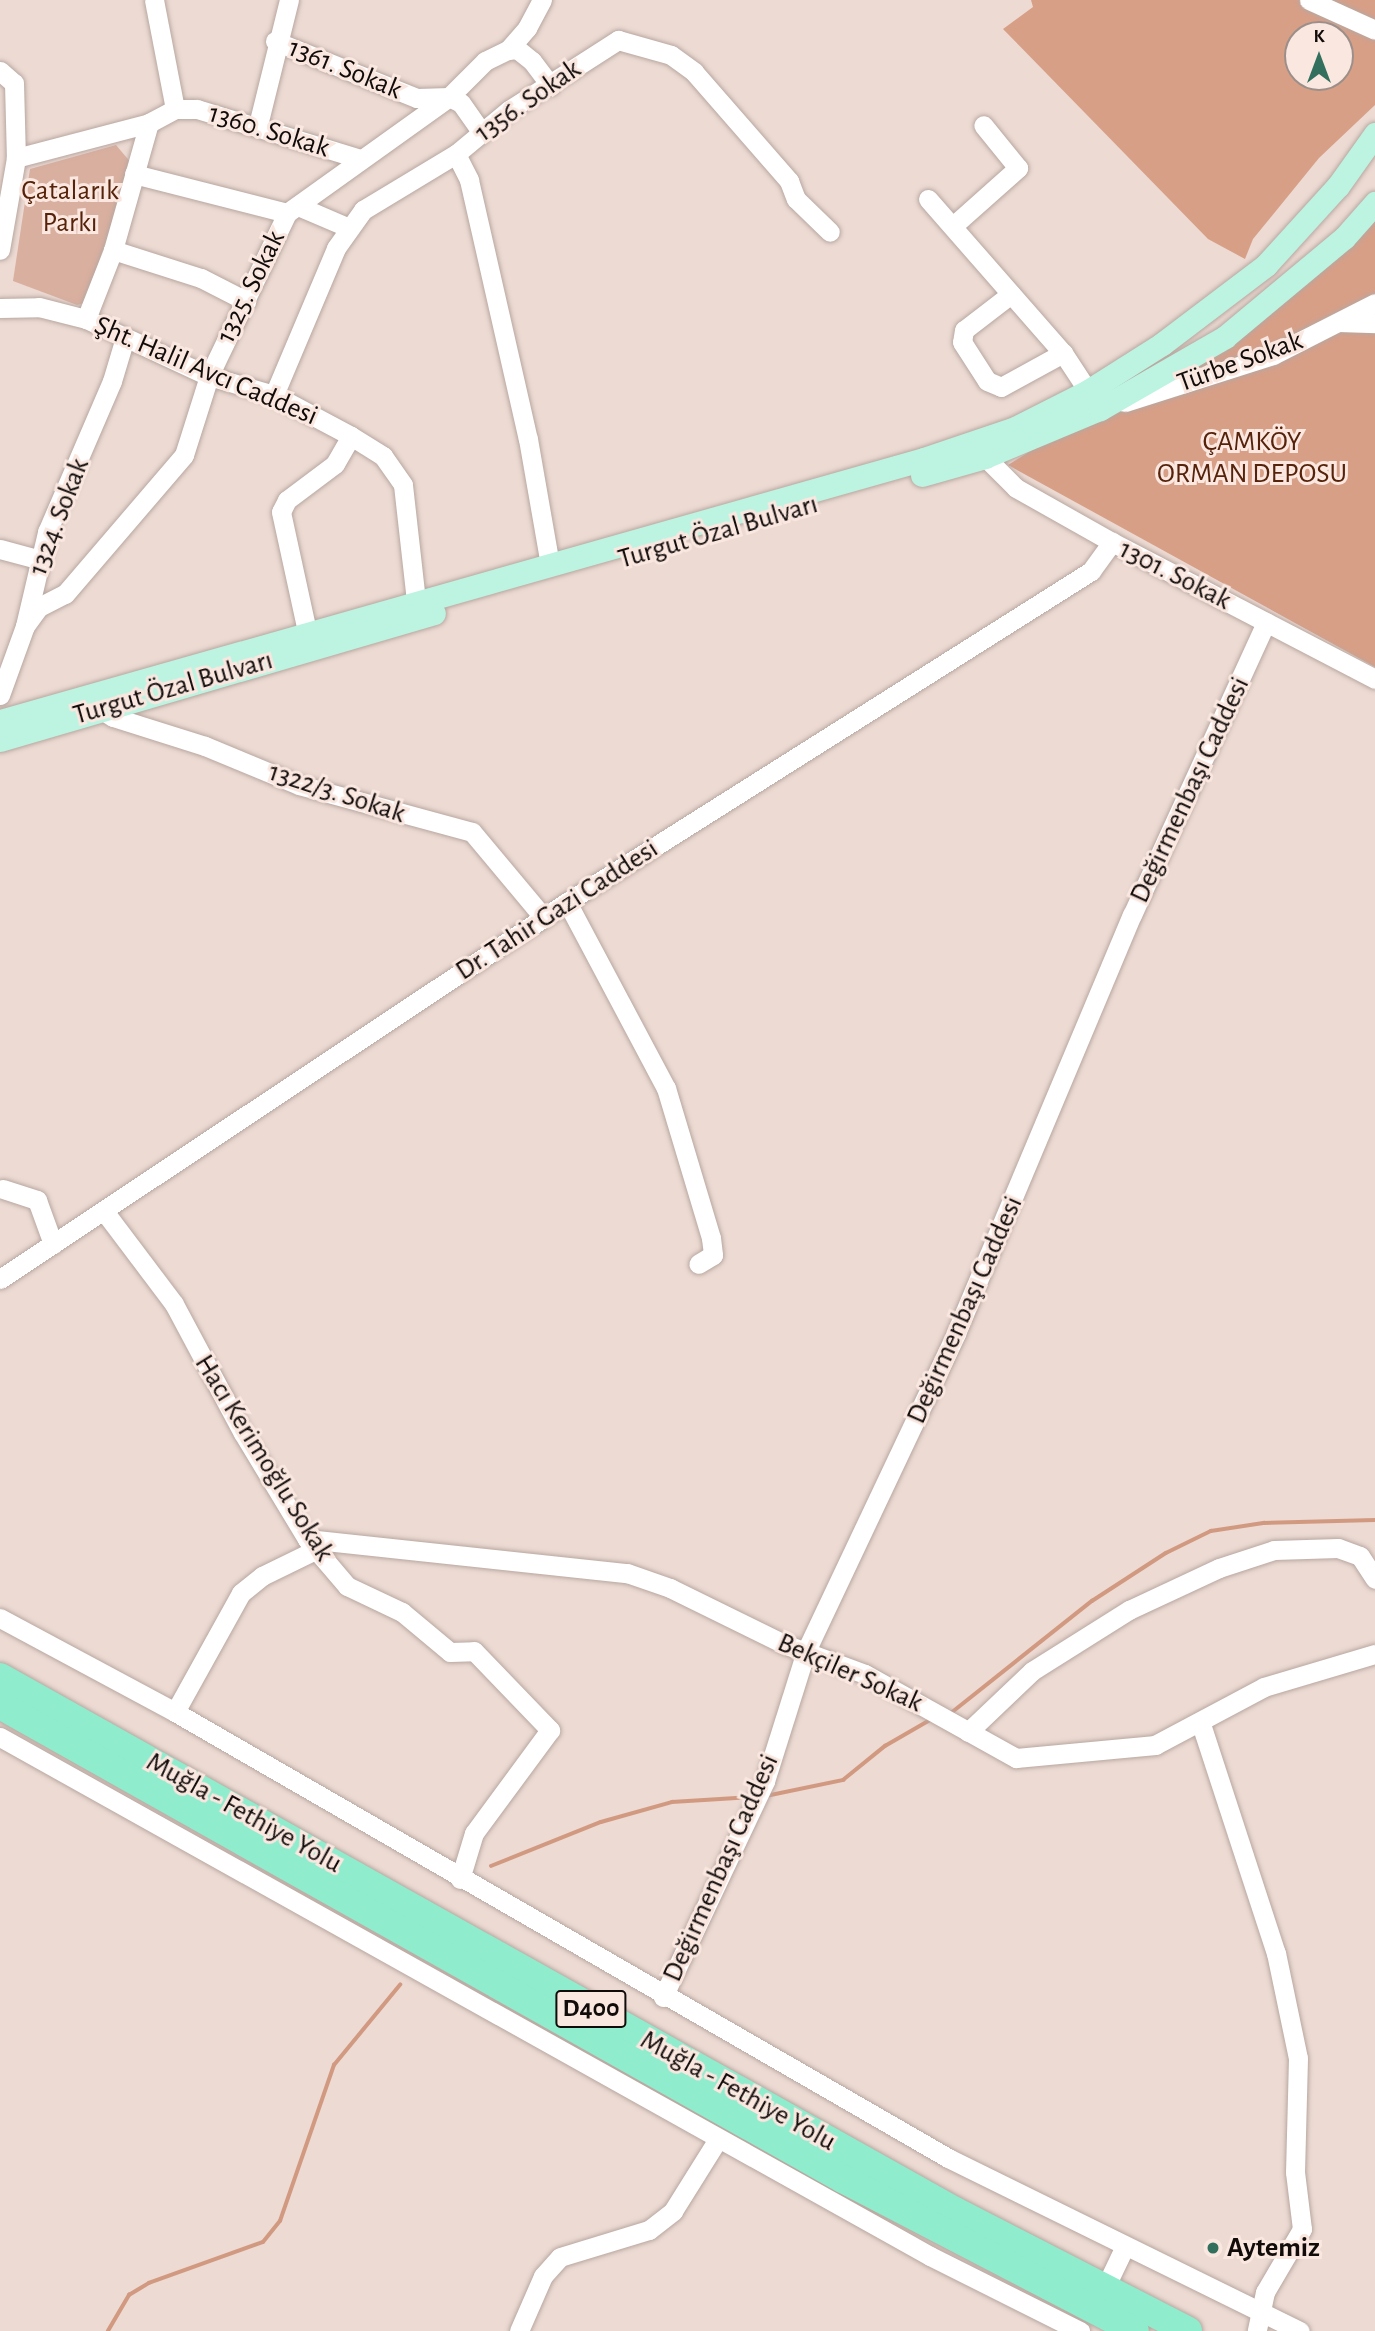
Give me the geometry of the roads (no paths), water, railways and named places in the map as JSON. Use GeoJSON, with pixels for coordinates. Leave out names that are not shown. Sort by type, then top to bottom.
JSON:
{"type":"FeatureCollection","features":[{"type":"Feature","properties":{"kind":"highway","name":"Muğla - Fethiye Yolu"},"geometry":{"type":"LineString","coordinates":[[0,1676],[767,2107],[1104,2290],[1188,2331]]}},
{"type":"Feature","properties":{"kind":"highway","name":"Muğla - Fethiye Yolu"},"geometry":{"type":"LineString","coordinates":[[0,1705],[491,1996],[1135,2331]]}},
{"type":"Feature","properties":{"kind":"main road"},"geometry":{"type":"LineString","coordinates":[[0,721],[307,631],[550,565],[937,454],[1094,400],[1266,265],[1338,186],[1375,135]]}},
{"type":"Feature","properties":{"kind":"main road","name":"Turgut Özal Bulvarı"},"geometry":{"type":"LineString","coordinates":[[10,737],[985,457],[1094,400],[1225,337],[1344,238],[1375,203]]}},
{"type":"Feature","properties":{"kind":"street"},"geometry":{"type":"LineString","coordinates":[[16,158],[149,123],[175,109],[154,0]]}},
{"type":"Feature","properties":{"kind":"street"},"geometry":{"type":"LineString","coordinates":[[258,125],[275,41],[289,0]]}},
{"type":"Feature","properties":{"kind":"street"},"geometry":{"type":"LineString","coordinates":[[508,50],[527,28],[541,0]]}},
{"type":"Feature","properties":{"kind":"street"},"geometry":{"type":"LineString","coordinates":[[1309,0],[1375,30]]}},
{"type":"Feature","properties":{"kind":"street","name":"1356. Sokak"},"geometry":{"type":"LineString","coordinates":[[274,395],[347,227],[390,190],[456,154],[481,132],[618,40],[671,55],[694,72],[789,181],[796,199],[830,232]]}},
{"type":"Feature","properties":{"kind":"street","name":"1361. Sokak"},"geometry":{"type":"LineString","coordinates":[[275,41],[417,98],[449,97]]}},
{"type":"Feature","properties":{"kind":"street"},"geometry":{"type":"LineString","coordinates":[[508,50],[517,49],[532,61],[551,86]]}},
{"type":"Feature","properties":{"kind":"street","name":"1325. Sokak"},"geometry":{"type":"LineString","coordinates":[[25,626],[39,607],[65,594],[184,455],[208,376],[292,210],[449,97],[485,61],[508,50]]}},
{"type":"Feature","properties":{"kind":"street"},"geometry":{"type":"LineString","coordinates":[[0,71],[14,83],[16,158],[0,250]]}},
{"type":"Feature","properties":{"kind":"street"},"geometry":{"type":"LineString","coordinates":[[449,97],[461,103],[481,132]]}},
{"type":"Feature","properties":{"kind":"street","name":"1360. Sokak"},"geometry":{"type":"LineString","coordinates":[[175,109],[197,109],[258,125],[361,159]]}},
{"type":"Feature","properties":{"kind":"street"},"geometry":{"type":"LineString","coordinates":[[86,319],[114,250],[149,123]]}},
{"type":"Feature","properties":{"kind":"street"},"geometry":{"type":"LineString","coordinates":[[954,225],[1018,167],[983,125]]}},
{"type":"Feature","properties":{"kind":"street"},"geometry":{"type":"LineString","coordinates":[[456,154],[470,180],[528,439],[550,565]]}},
{"type":"Feature","properties":{"kind":"street"},"geometry":{"type":"LineString","coordinates":[[134,174],[292,210],[347,227]]}},
{"type":"Feature","properties":{"kind":"street"},"geometry":{"type":"LineString","coordinates":[[928,198],[1063,353],[1094,400]]}},
{"type":"Feature","properties":{"kind":"street"},"geometry":{"type":"LineString","coordinates":[[114,250],[201,278],[246,301]]}},
{"type":"Feature","properties":{"kind":"street"},"geometry":{"type":"LineString","coordinates":[[1011,295],[964,330],[962,342],[986,381],[1001,387],[1063,353]]}},
{"type":"Feature","properties":{"kind":"street","name":"Türbe Sokak"},"geometry":{"type":"LineString","coordinates":[[1094,400],[1273,355],[1375,303]]}},
{"type":"Feature","properties":{"kind":"street","name":"Şht. Halil Avcı Caddesi"},"geometry":{"type":"LineString","coordinates":[[0,307],[39,307],[86,319],[124,341],[208,376],[274,395],[351,436],[335,464],[287,500],[281,512],[307,631]]}},
{"type":"Feature","properties":{"kind":"street"},"geometry":{"type":"LineString","coordinates":[[1339,322],[1375,323]]}},
{"type":"Feature","properties":{"kind":"street","name":"1324. Sokak"},"geometry":{"type":"LineString","coordinates":[[0,695],[25,626],[38,559],[112,381],[124,341]]}},
{"type":"Feature","properties":{"kind":"street"},"geometry":{"type":"LineString","coordinates":[[351,436],[383,456],[403,485],[416,601]]}},
{"type":"Feature","properties":{"kind":"street","name":"1301. Sokak"},"geometry":{"type":"LineString","coordinates":[[985,457],[1016,488],[1112,542],[1375,679]]}},
{"type":"Feature","properties":{"kind":"street","name":"Dr. Tahir Gazi Caddesi"},"geometry":{"type":"LineString","coordinates":[[0,1279],[567,902],[1091,571],[1112,542]]}},
{"type":"Feature","properties":{"kind":"street"},"geometry":{"type":"LineString","coordinates":[[0,550],[38,559]]}},
{"type":"Feature","properties":{"kind":"street","name":"Değirmenbaşı Caddesi"},"geometry":{"type":"LineString","coordinates":[[663,1997],[765,1781],[807,1651],[964,1317],[1126,927],[1266,622]]}},
{"type":"Feature","properties":{"kind":"street","name":"1322/3. Sokak"},"geometry":{"type":"LineString","coordinates":[[100,709],[113,718],[205,746],[299,785],[472,832],[544,918]]}},
{"type":"Feature","properties":{"kind":"street"},"geometry":{"type":"LineString","coordinates":[[567,902],[666,1087],[711,1238],[713,1255],[698,1264]]}},
{"type":"Feature","properties":{"kind":"street"},"geometry":{"type":"LineString","coordinates":[[3,1189],[37,1200],[53,1244]]}},
{"type":"Feature","properties":{"kind":"street","name":"Hacı Kerimoğlu Sokak"},"geometry":{"type":"LineString","coordinates":[[104,1211],[174,1304],[243,1433],[312,1544],[347,1586],[402,1612],[450,1653],[474,1651],[550,1730],[474,1833],[460,1879]]}},
{"type":"Feature","properties":{"kind":"street"},"geometry":{"type":"LineString","coordinates":[[175,1712],[241,1593],[312,1544]]}},
{"type":"Feature","properties":{"kind":"street","name":"Bekçiler Sokak"},"geometry":{"type":"LineString","coordinates":[[312,1544],[627,1573],[670,1588],[924,1703],[1017,1758],[1155,1745],[1201,1724],[1264,1687],[1375,1654]]}},
{"type":"Feature","properties":{"kind":"street"},"geometry":{"type":"LineString","coordinates":[[961,1727],[1032,1671],[1129,1610],[1219,1568],[1274,1550],[1338,1548],[1360,1556],[1375,1579]]}},
{"type":"Feature","properties":{"kind":"street"},"geometry":{"type":"LineString","coordinates":[[0,1618],[175,1712],[663,1997],[948,2158],[1124,2248],[1258,2321],[1300,2331]]}},
{"type":"Feature","properties":{"kind":"street"},"geometry":{"type":"LineString","coordinates":[[1201,1724],[1276,1953],[1298,2057],[1295,2172],[1302,2229],[1265,2292],[1258,2321]]}},
{"type":"Feature","properties":{"kind":"street"},"geometry":{"type":"LineString","coordinates":[[0,1737],[491,1996],[718,2139],[936,2259],[1080,2331]]}},
{"type":"Feature","properties":{"kind":"street"},"geometry":{"type":"LineString","coordinates":[[519,2331],[543,2276],[560,2257],[649,2230],[673,2210],[718,2139]]}},
{"type":"Feature","properties":{"kind":"street"},"geometry":{"type":"LineString","coordinates":[[842,2207],[843,2179]]}},
{"type":"Feature","properties":{"kind":"street"},"geometry":{"type":"LineString","coordinates":[[936,2259],[958,2241]]}},
{"type":"Feature","properties":{"kind":"street"},"geometry":{"type":"LineString","coordinates":[[1104,2290],[1124,2248]]}},
{"type":"Feature","properties":{"kind":"waterway"},"geometry":{"type":"LineString","coordinates":[[951,1713],[1092,1601],[1166,1553],[1211,1531],[1264,1523],[1375,1520]]}},
{"type":"Feature","properties":{"kind":"waterway"},"geometry":{"type":"LineString","coordinates":[[766,1796],[843,1780],[885,1746],[930,1720]]}},
{"type":"Feature","properties":{"kind":"waterway"},"geometry":{"type":"LineString","coordinates":[[491,1866],[601,1822],[672,1802],[752,1797]]}},
{"type":"Feature","properties":{"kind":"waterway"},"geometry":{"type":"LineString","coordinates":[[108,2331],[129,2295],[149,2283],[263,2242],[280,2221],[334,2065],[400,1985]]}},
{"type":"Feature","properties":{"kind":"place","name":"Aytemiz"},"geometry":{"type":"Point","coordinates":[1213,2248]}},
{"type":"Feature","properties":{"kind":"park label","name":"Çatalarık Parkı"},"geometry":{"type":"Point","coordinates":[70,207]}},
{"type":"Feature","properties":{"kind":"park label","name":"ÇAMKÖY ORMAN DEPOSU"},"geometry":{"type":"Point","coordinates":[1252,458]}}]}
